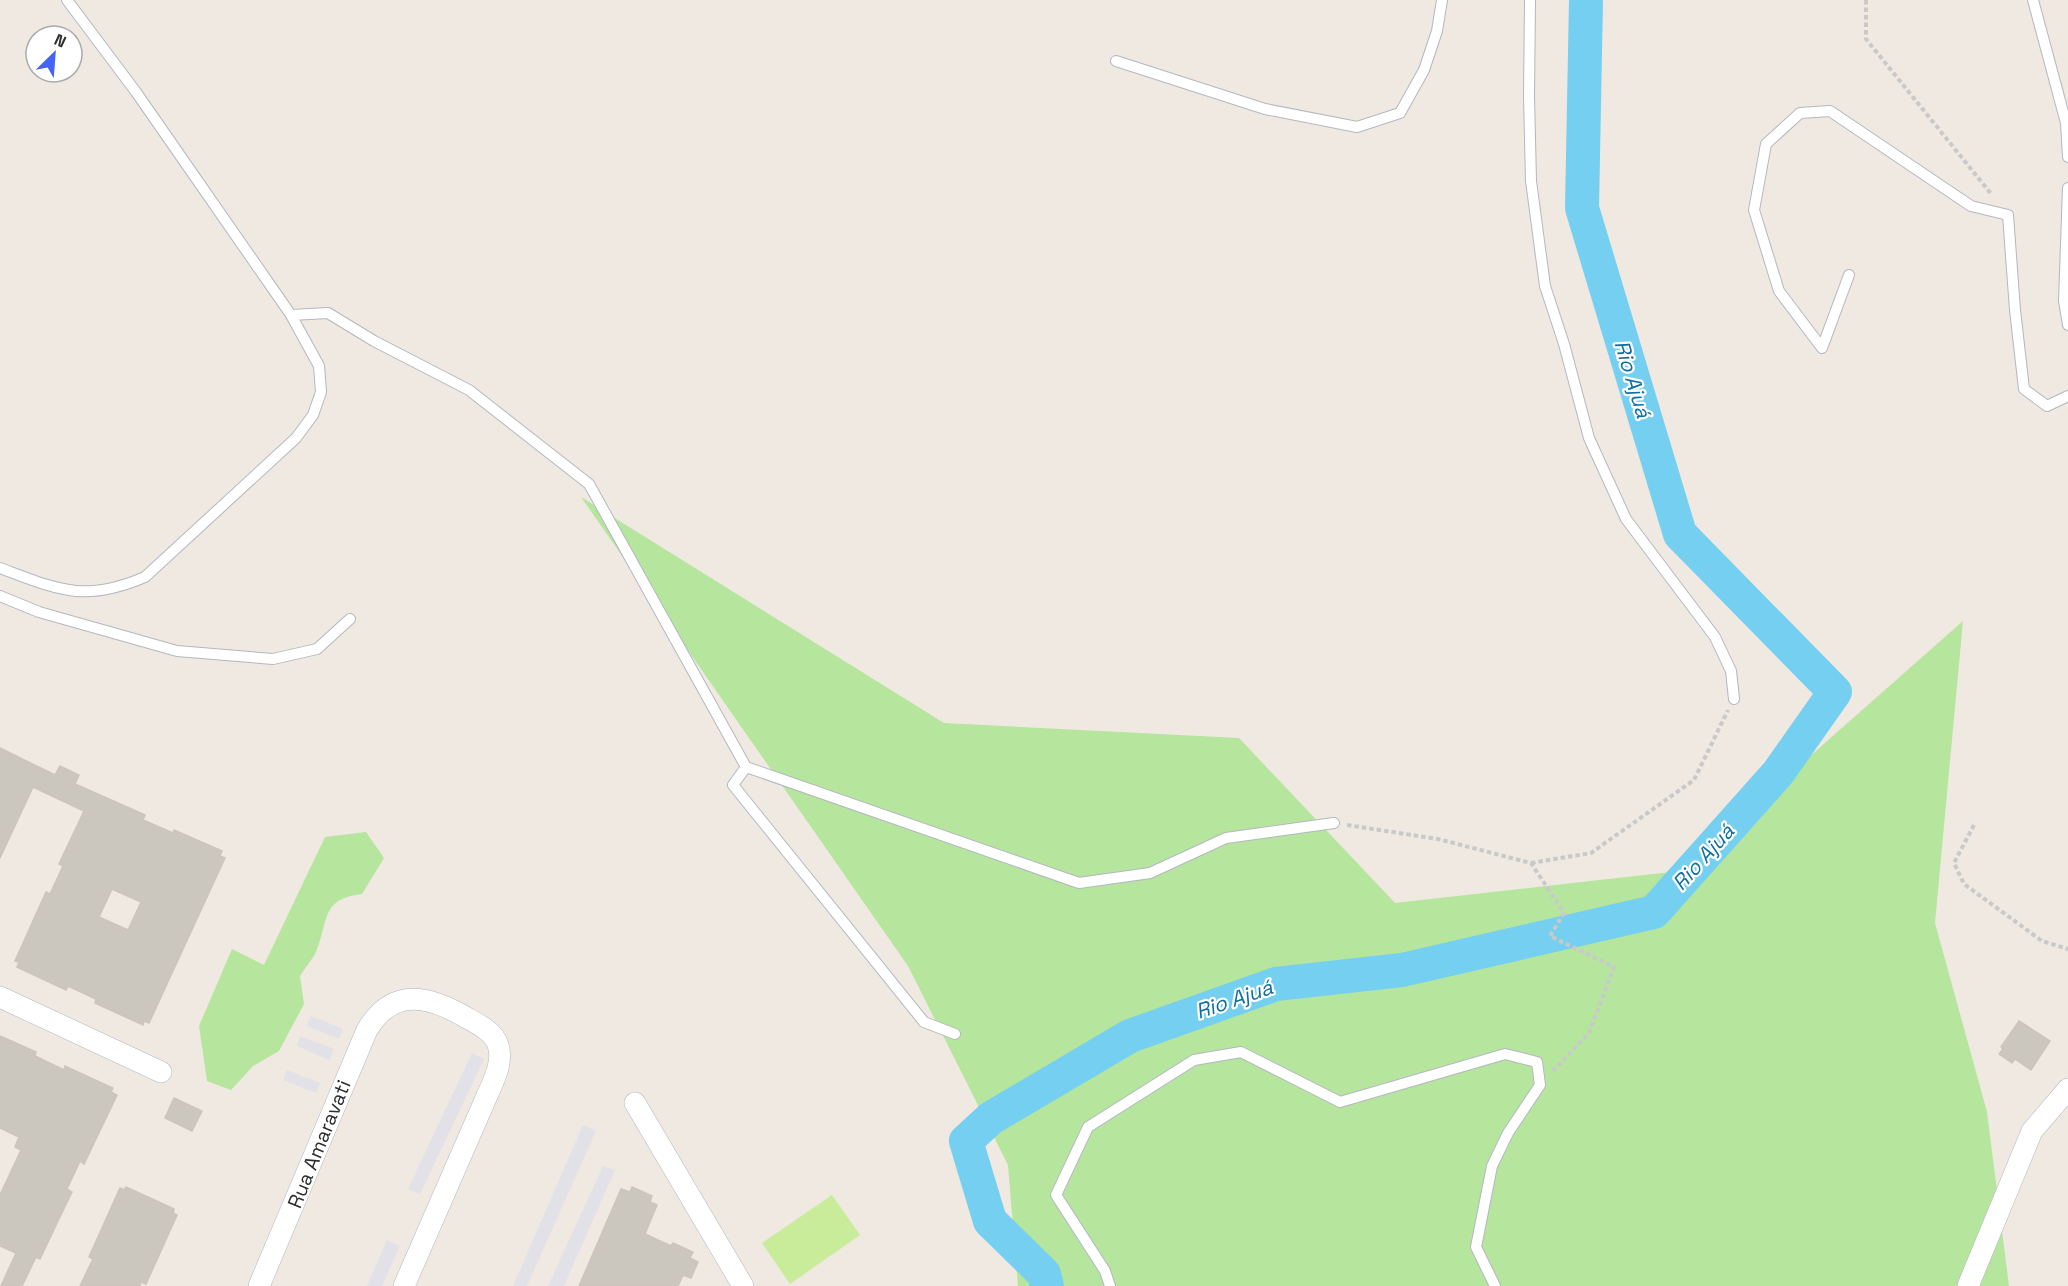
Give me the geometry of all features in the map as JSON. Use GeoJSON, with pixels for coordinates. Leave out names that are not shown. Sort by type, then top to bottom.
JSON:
{"type":"FeatureCollection","features":[{"type":"Feature","properties":{"kind":"street"},"geometry":{"type":"LineString","coordinates":[[0,998],[161,1072]]}},
{"type":"Feature","properties":{"kind":"street","name":"Rua Amaravati"},"geometry":{"type":"LineString","coordinates":[[259,1286],[359,1048],[374,1019],[387,1008],[404,999],[419,998],[443,1005],[481,1025],[498,1042],[500,1052],[495,1076],[486,1098],[404,1286]]}},
{"type":"Feature","properties":{"kind":"street"},"geometry":{"type":"LineString","coordinates":[[1968,1286],[2032,1131],[2068,1089]]}},
{"type":"Feature","properties":{"kind":"street"},"geometry":{"type":"LineString","coordinates":[[634,1103],[743,1286]]}},
{"type":"Feature","properties":{"kind":"lane"},"geometry":{"type":"LineString","coordinates":[[0,568],[65,591],[94,593],[121,587],[145,577],[296,438],[313,415],[321,392],[319,366],[291,315],[136,92],[67,0]]}},
{"type":"Feature","properties":{"kind":"lane"},"geometry":{"type":"LineString","coordinates":[[1116,61],[1265,109],[1358,127],[1400,113],[1424,70],[1437,31],[1442,0]]}},
{"type":"Feature","properties":{"kind":"lane"},"geometry":{"type":"LineString","coordinates":[[1530,0],[1529,96],[1532,181],[1545,286],[1564,344],[1589,438],[1626,519],[1715,637],[1731,671],[1734,699]]}},
{"type":"Feature","properties":{"kind":"lane"},"geometry":{"type":"LineString","coordinates":[[2033,0],[2066,123],[2068,157]]}},
{"type":"Feature","properties":{"kind":"lane"},"geometry":{"type":"LineString","coordinates":[[1849,275],[1822,348],[1779,291],[1754,210],[1766,144],[1800,113],[1830,111],[1971,206],[2008,215],[2024,389],[2047,406],[2068,396]]}},
{"type":"Feature","properties":{"kind":"lane"},"geometry":{"type":"LineString","coordinates":[[2068,188],[2064,301],[2068,325]]}},
{"type":"Feature","properties":{"kind":"lane"},"geometry":{"type":"LineString","coordinates":[[291,315],[328,313],[374,341],[469,390],[589,484],[746,767],[1079,883],[1150,873],[1226,838],[1334,823]]}},
{"type":"Feature","properties":{"kind":"lane"},"geometry":{"type":"LineString","coordinates":[[0,596],[39,612],[177,651],[273,659],[317,649],[350,619]]}},
{"type":"Feature","properties":{"kind":"lane"},"geometry":{"type":"LineString","coordinates":[[746,767],[733,785],[924,1022],[954,1034]]}},
{"type":"Feature","properties":{"kind":"lane"},"geometry":{"type":"LineString","coordinates":[[1110,1286],[1105,1271],[1056,1195],[1088,1127],[1194,1060],[1241,1052],[1340,1101],[1505,1054],[1537,1062],[1540,1085],[1508,1133],[1492,1166],[1476,1247],[1495,1286]]}},
{"type":"Feature","properties":{"kind":"path"},"geometry":{"type":"LineString","coordinates":[[1866,0],[1866,39],[2008,215]]}},
{"type":"Feature","properties":{"kind":"path"},"geometry":{"type":"LineString","coordinates":[[1334,823],[1438,839],[1531,863],[1591,853],[1694,780],[1734,699]]}},
{"type":"Feature","properties":{"kind":"path"},"geometry":{"type":"LineString","coordinates":[[1974,825],[1954,863],[1964,884],[2042,941],[2068,949]]}},
{"type":"Feature","properties":{"kind":"path"},"geometry":{"type":"LineString","coordinates":[[1531,863],[1564,913],[1550,936],[1614,967],[1589,1033],[1540,1085]]}},
{"type":"Feature","properties":{"kind":"shaded area"},"geometry":{"type":"Polygon","coordinates":[[[311,1016],[343,1029],[339,1039],[307,1026],[311,1016]]]}},
{"type":"Feature","properties":{"kind":"shaded area"},"geometry":{"type":"Polygon","coordinates":[[[300,1036],[334,1049],[329,1060],[297,1046],[300,1036]]]}},
{"type":"Feature","properties":{"kind":"shaded area"},"geometry":{"type":"Polygon","coordinates":[[[472,1053],[484,1059],[420,1194],[408,1189],[472,1053]]]}},
{"type":"Feature","properties":{"kind":"shaded area"},"geometry":{"type":"Polygon","coordinates":[[[287,1070],[320,1083],[316,1093],[283,1080],[287,1070]]]}},
{"type":"Feature","properties":{"kind":"shaded area"},"geometry":{"type":"Polygon","coordinates":[[[583,1125],[596,1131],[527,1286],[513,1286],[583,1125]]]}},
{"type":"Feature","properties":{"kind":"shaded area"},"geometry":{"type":"Polygon","coordinates":[[[603,1166],[615,1170],[564,1286],[548,1286],[603,1166]]]}},
{"type":"Feature","properties":{"kind":"shaded area"},"geometry":{"type":"Polygon","coordinates":[[[387,1240],[400,1246],[382,1286],[367,1286],[387,1240]]]}},
{"type":"Feature","properties":{"kind":"green space"},"geometry":{"type":"Polygon","coordinates":[[[581,497],[944,723],[1239,738],[1395,903],[1680,871],[1963,621],[1935,923],[1987,1112],[2009,1286],[1018,1286],[1008,1165],[908,966],[581,497]]]}},
{"type":"Feature","properties":{"kind":"green space"},"geometry":{"type":"Polygon","coordinates":[[[366,832],[384,858],[362,894],[339,901],[328,913],[316,952],[300,976],[304,1004],[279,1051],[253,1066],[231,1090],[207,1081],[199,1026],[232,949],[264,965],[325,837],[366,832]]]}},
{"type":"Feature","properties":{"kind":"green space"},"geometry":{"type":"Polygon","coordinates":[[[832,1195],[860,1235],[790,1284],[762,1243],[832,1195]]]}},
{"type":"Feature","properties":{"kind":"building"},"geometry":{"type":"Polygon","coordinates":[[[0,748],[55,775],[60,766],[79,775],[75,784],[145,815],[143,820],[173,833],[174,830],[222,851],[220,856],[225,858],[149,1023],[144,1021],[143,1025],[95,1003],[96,999],[68,986],[66,990],[17,967],[19,962],[15,961],[46,892],[50,894],[63,866],[59,864],[84,811],[33,787],[0,858],[0,748]],[[112,889],[99,917],[128,930],[141,902],[112,889]]]}},
{"type":"Feature","properties":{"kind":"building"},"geometry":{"type":"Polygon","coordinates":[[[2019,1021],[2050,1041],[2031,1070],[2015,1059],[2012,1063],[1999,1054],[2003,1049],[2001,1047],[2019,1021]]]}},
{"type":"Feature","properties":{"kind":"building"},"geometry":{"type":"Polygon","coordinates":[[[0,1036],[36,1052],[35,1056],[64,1070],[65,1066],[113,1088],[111,1092],[117,1095],[84,1164],[80,1161],[67,1189],[72,1192],[40,1259],[36,1257],[22,1286],[1,1286],[16,1253],[0,1246],[0,1195],[21,1150],[15,1147],[19,1137],[0,1128],[0,1036]]]}},
{"type":"Feature","properties":{"kind":"building"},"geometry":{"type":"Polygon","coordinates":[[[174,1098],[202,1111],[192,1131],[165,1118],[174,1098]]]}},
{"type":"Feature","properties":{"kind":"building"},"geometry":{"type":"Polygon","coordinates":[[[126,1187],[174,1209],[173,1213],[177,1215],[146,1284],[141,1282],[140,1286],[80,1286],[93,1259],[89,1257],[120,1188],[124,1190],[126,1187]]]}},
{"type":"Feature","properties":{"kind":"building"},"geometry":{"type":"Polygon","coordinates":[[[632,1187],[652,1196],[650,1202],[657,1205],[645,1234],[671,1246],[673,1243],[693,1252],[690,1258],[698,1262],[691,1278],[683,1275],[678,1286],[579,1286],[621,1189],[630,1192],[632,1187]]]}},
{"type":"Feature","properties":{"kind":"waterway","name":"Rio Ajuá"},"geometry":{"type":"LineString","coordinates":[[1047,1286],[1044,1274],[990,1221],[966,1141],[991,1118],[1130,1036],[1276,984],[1402,970],[1654,912],[1778,773],[1835,692],[1680,534],[1582,208],[1586,0]]}}]}
